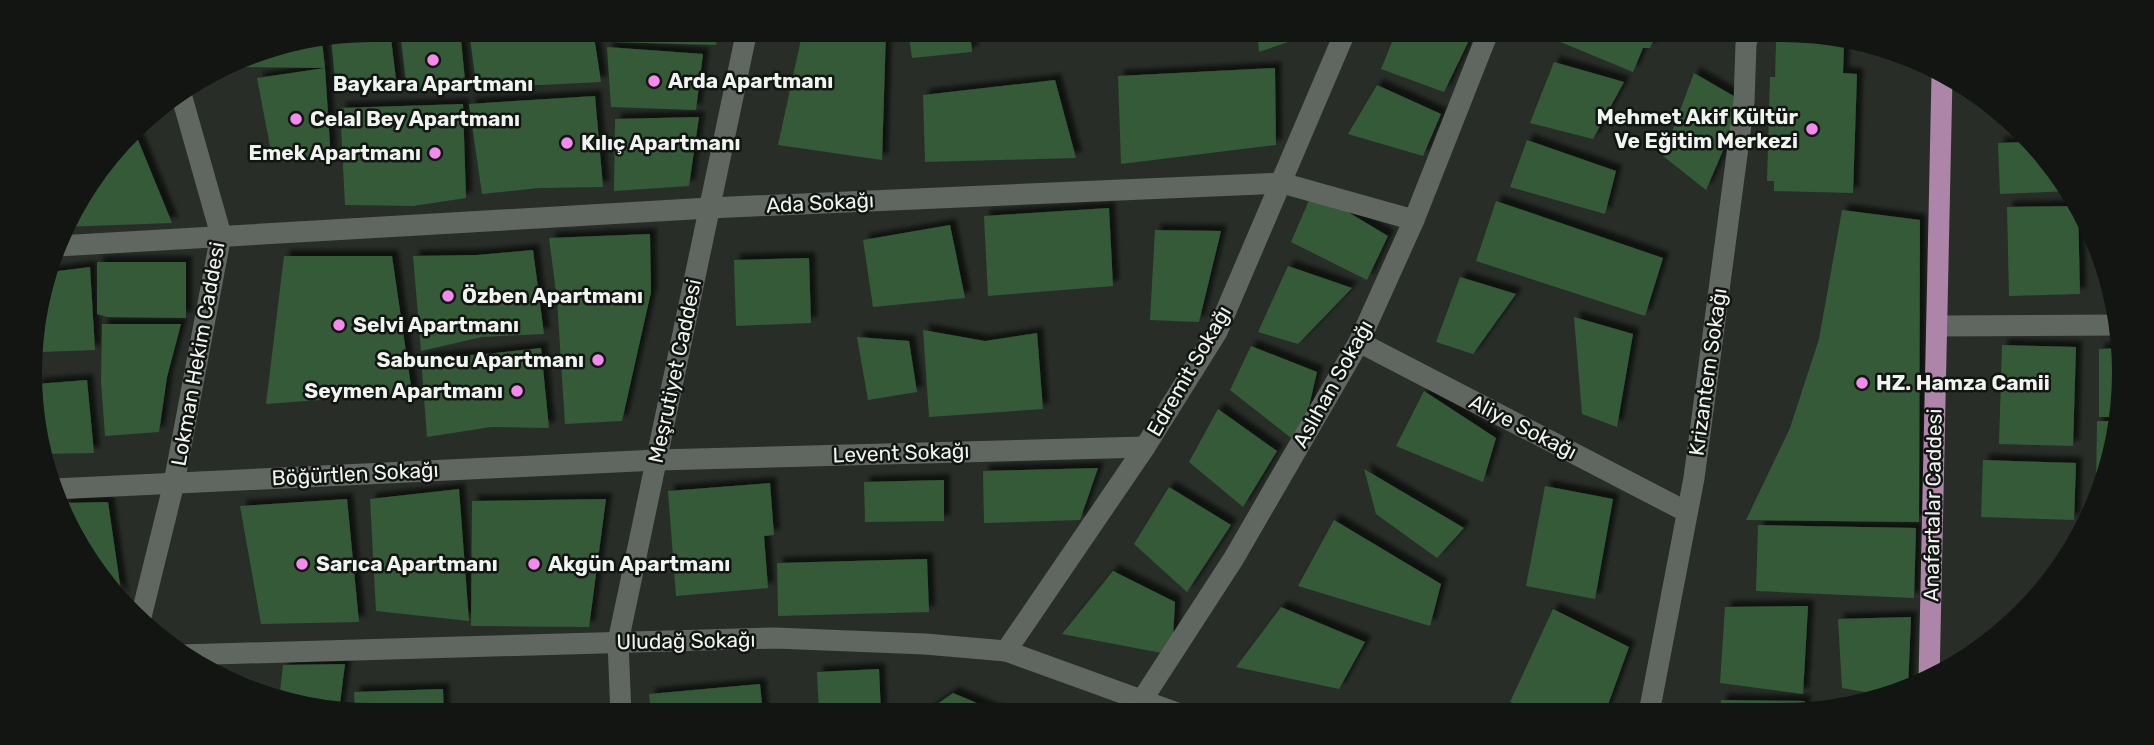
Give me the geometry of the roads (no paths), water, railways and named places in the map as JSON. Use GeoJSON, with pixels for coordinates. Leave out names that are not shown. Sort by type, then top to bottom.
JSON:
{"type":"FeatureCollection","features":[{"type":"Feature","properties":{"kind":"main road","name":"Anafartalar Caddesi"},"geometry":{"type":"LineString","coordinates":[[1928,669],[1942,83]]}},
{"type":"Feature","properties":{"kind":"street","name":"Meşrutiyet Caddesi"},"geometry":{"type":"LineString","coordinates":[[621,703],[618,642],[744,42]]}},
{"type":"Feature","properties":{"kind":"street","name":"Edremit Sokağı"},"geometry":{"type":"LineString","coordinates":[[1006,651],[1145,447],[1217,332],[1341,42]]}},
{"type":"Feature","properties":{"kind":"street","name":"Aslıhan Sokağı"},"geometry":{"type":"LineString","coordinates":[[1139,703],[1234,558],[1359,342],[1414,220],[1484,42]]}},
{"type":"Feature","properties":{"kind":"street","name":"Krizantem Sokağı"},"geometry":{"type":"LineString","coordinates":[[1651,703],[1696,464],[1744,102],[1747,42]]}},
{"type":"Feature","properties":{"kind":"street","name":"Lokman Hekim Caddesi"},"geometry":{"type":"LineString","coordinates":[[143,610],[174,483],[221,236],[183,102]]}},
{"type":"Feature","properties":{"kind":"street","name":"Ada Sokağı"},"geometry":{"type":"LineString","coordinates":[[67,245],[709,208],[1282,183],[1414,220]]}},
{"type":"Feature","properties":{"kind":"street"},"geometry":{"type":"LineString","coordinates":[[1937,326],[2108,325]]}},
{"type":"Feature","properties":{"kind":"street","name":"Aliye Sokağı"},"geometry":{"type":"LineString","coordinates":[[1359,342],[1687,512]]}},
{"type":"Feature","properties":{"kind":"street","name":"Levent Sokağı"},"geometry":{"type":"LineString","coordinates":[[657,460],[1145,447]]}},
{"type":"Feature","properties":{"kind":"street","name":"Böğürtlen Sokağı"},"geometry":{"type":"LineString","coordinates":[[63,489],[657,460]]}},
{"type":"Feature","properties":{"kind":"street","name":"Uludağ Sokağı"},"geometry":{"type":"LineString","coordinates":[[201,655],[775,638],[925,645],[1006,651],[1127,703]]}},
{"type":"Feature","properties":{"kind":"place","name":"Baykara Apartmanı"},"geometry":{"type":"Point","coordinates":[433,60]}},
{"type":"Feature","properties":{"kind":"place","name":"Arda Apartmanı"},"geometry":{"type":"Point","coordinates":[654,81]}},
{"type":"Feature","properties":{"kind":"place","name":"Celal Bey Apartmanı"},"geometry":{"type":"Point","coordinates":[296,119]}},
{"type":"Feature","properties":{"kind":"place","name":"Mehmet Akif Kültür Ve Eğitim Merkezi"},"geometry":{"type":"Point","coordinates":[1812,129]}},
{"type":"Feature","properties":{"kind":"place","name":"Kılıç Apartmanı"},"geometry":{"type":"Point","coordinates":[567,143]}},
{"type":"Feature","properties":{"kind":"place","name":"Emek Apartmanı"},"geometry":{"type":"Point","coordinates":[435,153]}},
{"type":"Feature","properties":{"kind":"place","name":"Özben Apartmanı"},"geometry":{"type":"Point","coordinates":[448,296]}},
{"type":"Feature","properties":{"kind":"place","name":"Selvi Apartmanı"},"geometry":{"type":"Point","coordinates":[339,325]}},
{"type":"Feature","properties":{"kind":"place","name":"Sabuncu Apartmanı"},"geometry":{"type":"Point","coordinates":[598,360]}},
{"type":"Feature","properties":{"kind":"place","name":"HZ. Hamza Camii"},"geometry":{"type":"Point","coordinates":[1862,383]}},
{"type":"Feature","properties":{"kind":"place","name":"Seymen Apartmanı"},"geometry":{"type":"Point","coordinates":[517,391]}},
{"type":"Feature","properties":{"kind":"place","name":"Sarıca Apartmanı"},"geometry":{"type":"Point","coordinates":[302,564]}},
{"type":"Feature","properties":{"kind":"place","name":"Akgün Apartmanı"},"geometry":{"type":"Point","coordinates":[534,564]}}]}
